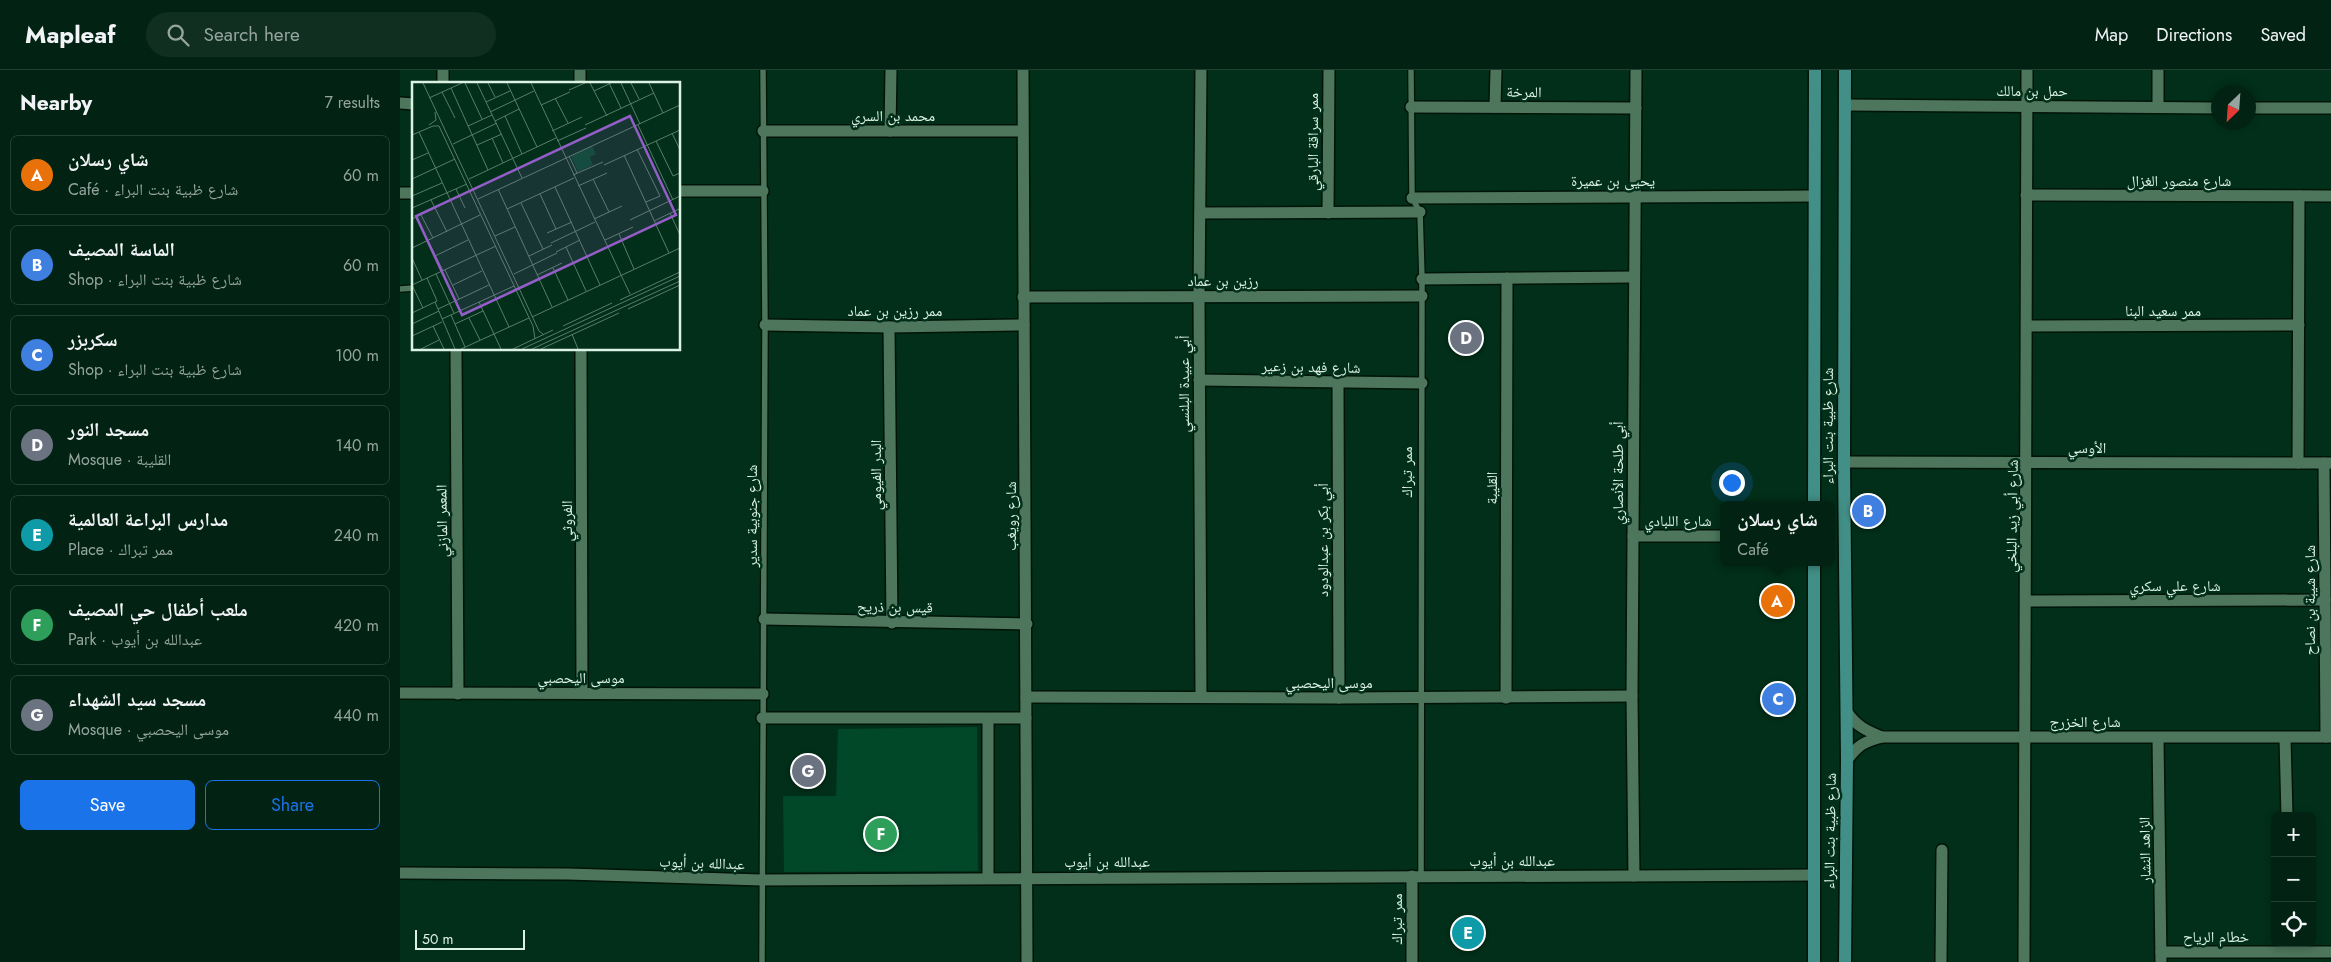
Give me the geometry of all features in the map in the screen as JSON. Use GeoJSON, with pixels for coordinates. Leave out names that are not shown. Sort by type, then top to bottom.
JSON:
{"type":"FeatureCollection","features":[{"type":"Feature","properties":{"kind":"street"},"geometry":{"type":"LineString","coordinates":[[890,131],[891,70]]}},
{"type":"Feature","properties":{"kind":"street","name":"شارع رويغب"},"geometry":{"type":"LineString","coordinates":[[1023,70],[1027,624],[1027,962]]}},
{"type":"Feature","properties":{"kind":"street","name":"أبي عبيدة البلنسي"},"geometry":{"type":"LineString","coordinates":[[1201,70],[1199,296],[1201,697]]}},
{"type":"Feature","properties":{"kind":"street","name":"ممر سراقة البارقي"},"geometry":{"type":"LineString","coordinates":[[1328,70],[1328,214]]}},
{"type":"Feature","properties":{"kind":"street"},"geometry":{"type":"LineString","coordinates":[[1495,107],[1496,70]]}},
{"type":"Feature","properties":{"kind":"street","name":"أبي طلحة الأنصاري"},"geometry":{"type":"LineString","coordinates":[[1634,876],[1632,696],[1636,70]]}},
{"type":"Feature","properties":{"kind":"street","name":"شارع ظبية بنت البراء"},"geometry":{"type":"LineString","coordinates":[[1814,501],[1813,196],[1815,70]]}},
{"type":"Feature","properties":{"kind":"street","name":"شارع ظبية بنت البراء"},"geometry":{"type":"LineString","coordinates":[[1845,70],[1844,462],[1847,712],[1845,962]]}},
{"type":"Feature","properties":{"kind":"street","name":"شارع أبي زيد البلخي"},"geometry":{"type":"LineString","coordinates":[[2024,962],[2023,737],[2028,326],[2027,70]]}},
{"type":"Feature","properties":{"kind":"street"},"geometry":{"type":"LineString","coordinates":[[2158,70],[2158,107]]}},
{"type":"Feature","properties":{"kind":"street","name":"حمل بن مالك"},"geometry":{"type":"LineString","coordinates":[[1845,105],[2211,108]]}},
{"type":"Feature","properties":{"kind":"street","name":"المرخة"},"geometry":{"type":"LineString","coordinates":[[1411,107],[1636,108]]}},
{"type":"Feature","properties":{"kind":"street"},"geometry":{"type":"LineString","coordinates":[[2256,108],[2331,108]]}},
{"type":"Feature","properties":{"kind":"street","name":"محمد بن السري"},"geometry":{"type":"LineString","coordinates":[[763,131],[1022,131]]}},
{"type":"Feature","properties":{"kind":"street"},"geometry":{"type":"LineString","coordinates":[[680,191],[763,191]]}},
{"type":"Feature","properties":{"kind":"street","name":"شارع منصور الغزال"},"geometry":{"type":"LineString","coordinates":[[2026,195],[2331,196]]}},
{"type":"Feature","properties":{"kind":"street","name":"يحيى بن عميرة"},"geometry":{"type":"LineString","coordinates":[[1412,198],[1813,196]]}},
{"type":"Feature","properties":{"kind":"street"},"geometry":{"type":"LineString","coordinates":[[2298,463],[2299,196]]}},
{"type":"Feature","properties":{"kind":"street"},"geometry":{"type":"LineString","coordinates":[[1200,213],[1328,214],[1420,212]]}},
{"type":"Feature","properties":{"kind":"street"},"geometry":{"type":"LineString","coordinates":[[1422,279],[1634,277]]}},
{"type":"Feature","properties":{"kind":"street","name":"القليبة"},"geometry":{"type":"LineString","coordinates":[[1506,698],[1507,278]]}},
{"type":"Feature","properties":{"kind":"street","name":"رزين بن عماد"},"geometry":{"type":"LineString","coordinates":[[1024,297],[1422,296]]}},
{"type":"Feature","properties":{"kind":"street","name":"ممر رزين بن عماد"},"geometry":{"type":"LineString","coordinates":[[765,325],[889,327],[1024,325]]}},
{"type":"Feature","properties":{"kind":"street","name":"ممر سعيد البنا"},"geometry":{"type":"LineString","coordinates":[[2028,326],[2299,325]]}},
{"type":"Feature","properties":{"kind":"street","name":"البدر الفيومي"},"geometry":{"type":"LineString","coordinates":[[889,327],[892,623]]}},
{"type":"Feature","properties":{"kind":"street","name":"المعمر المازني"},"geometry":{"type":"LineString","coordinates":[[456,350],[458,694]]}},
{"type":"Feature","properties":{"kind":"street","name":"الفروثي"},"geometry":{"type":"LineString","coordinates":[[581,350],[582,693]]}},
{"type":"Feature","properties":{"kind":"street","name":"شارع فهد بن زعير"},"geometry":{"type":"LineString","coordinates":[[1199,380],[1422,383]]}},
{"type":"Feature","properties":{"kind":"street","name":"أبي بكر بن عبدالودود"},"geometry":{"type":"LineString","coordinates":[[1338,382],[1338,698]]}},
{"type":"Feature","properties":{"kind":"street","name":"الأوسي"},"geometry":{"type":"LineString","coordinates":[[1844,462],[2027,464],[2327,463]]}},
{"type":"Feature","properties":{"kind":"street","name":"شارع شيبة بن نصاح"},"geometry":{"type":"LineString","coordinates":[[2327,463],[2325,600],[2328,738]]}},
{"type":"Feature","properties":{"kind":"street","name":"شارع اللبادي"},"geometry":{"type":"LineString","coordinates":[[1633,536],[1720,536]]}},
{"type":"Feature","properties":{"kind":"street","name":"شارع ظبية بنت البراء"},"geometry":{"type":"LineString","coordinates":[[1814,566],[1814,962]]}},
{"type":"Feature","properties":{"kind":"street","name":"شارع علي سكري"},"geometry":{"type":"LineString","coordinates":[[2026,602],[2325,600]]}},
{"type":"Feature","properties":{"kind":"street","name":"قيس بن ذريح"},"geometry":{"type":"LineString","coordinates":[[764,619],[892,623],[1027,624]]}},
{"type":"Feature","properties":{"kind":"street","name":"موسى اليحصبي"},"geometry":{"type":"LineString","coordinates":[[400,693],[763,694]]}},
{"type":"Feature","properties":{"kind":"street","name":"موسى اليحصبي"},"geometry":{"type":"LineString","coordinates":[[1026,697],[1506,698],[1632,696]]}},
{"type":"Feature","properties":{"kind":"street"},"geometry":{"type":"LineString","coordinates":[[1847,712],[1864,730],[1882,737]]}},
{"type":"Feature","properties":{"kind":"street"},"geometry":{"type":"LineString","coordinates":[[762,718],[1026,718]]}},
{"type":"Feature","properties":{"kind":"street"},"geometry":{"type":"LineString","coordinates":[[988,719],[988,878]]}},
{"type":"Feature","properties":{"kind":"street","name":"شارع الخزرج"},"geometry":{"type":"LineString","coordinates":[[1847,760],[1857,746],[1882,737],[2328,738]]}},
{"type":"Feature","properties":{"kind":"street","name":"الزاهد النشار"},"geometry":{"type":"LineString","coordinates":[[2158,738],[2161,957]]}},
{"type":"Feature","properties":{"kind":"street"},"geometry":{"type":"LineString","coordinates":[[2285,738],[2287,812]]}},
{"type":"Feature","properties":{"kind":"street"},"geometry":{"type":"LineString","coordinates":[[1941,962],[1942,850]]}},
{"type":"Feature","properties":{"kind":"street","name":"عبدالله بن أيوب"},"geometry":{"type":"LineString","coordinates":[[400,873],[568,874],[761,880],[1814,875]]}},
{"type":"Feature","properties":{"kind":"street","name":"ممر تبراك"},"geometry":{"type":"LineString","coordinates":[[1412,962],[1417,876]]}},
{"type":"Feature","properties":{"kind":"street","name":"خطام الرياح"},"geometry":{"type":"LineString","coordinates":[[2161,957],[2289,948],[2331,952]]}},
{"type":"Feature","properties":{"kind":"lane","name":"شارع جنوبية سدير"},"geometry":{"type":"LineString","coordinates":[[762,962],[765,325],[763,70]]}},
{"type":"Feature","properties":{"kind":"lane","name":"ممر تبراك"},"geometry":{"type":"LineString","coordinates":[[1411,70],[1412,198],[1420,212],[1422,279],[1420,698],[1417,876]]}},
{"type":"Feature","properties":{"kind":"green space"},"geometry":{"type":"Polygon","coordinates":[[[977,727],[978,871],[784,872],[783,796],[836,796],[838,729],[977,727]]]}},
{"type":"Feature","properties":{"kind":"place","name":"مسجد النور"},"geometry":{"type":"Point","coordinates":[1466,338]}},
{"type":"Feature","properties":{"kind":"place","name":"الماسة المصيف"},"geometry":{"type":"Point","coordinates":[1868,511]}},
{"type":"Feature","properties":{"kind":"place","name":"شاي رسلان"},"geometry":{"type":"Point","coordinates":[1777,601]}},
{"type":"Feature","properties":{"kind":"place","name":"سكربزر"},"geometry":{"type":"Point","coordinates":[1778,699]}},
{"type":"Feature","properties":{"kind":"place","name":"مسجد سيد الشهداء"},"geometry":{"type":"Point","coordinates":[808,771]}},
{"type":"Feature","properties":{"kind":"place","name":"ملعب أطفال حي المصيف"},"geometry":{"type":"Point","coordinates":[881,834]}},
{"type":"Feature","properties":{"kind":"place","name":"مدارس البراعة العالمية"},"geometry":{"type":"Point","coordinates":[1468,933]}}]}
